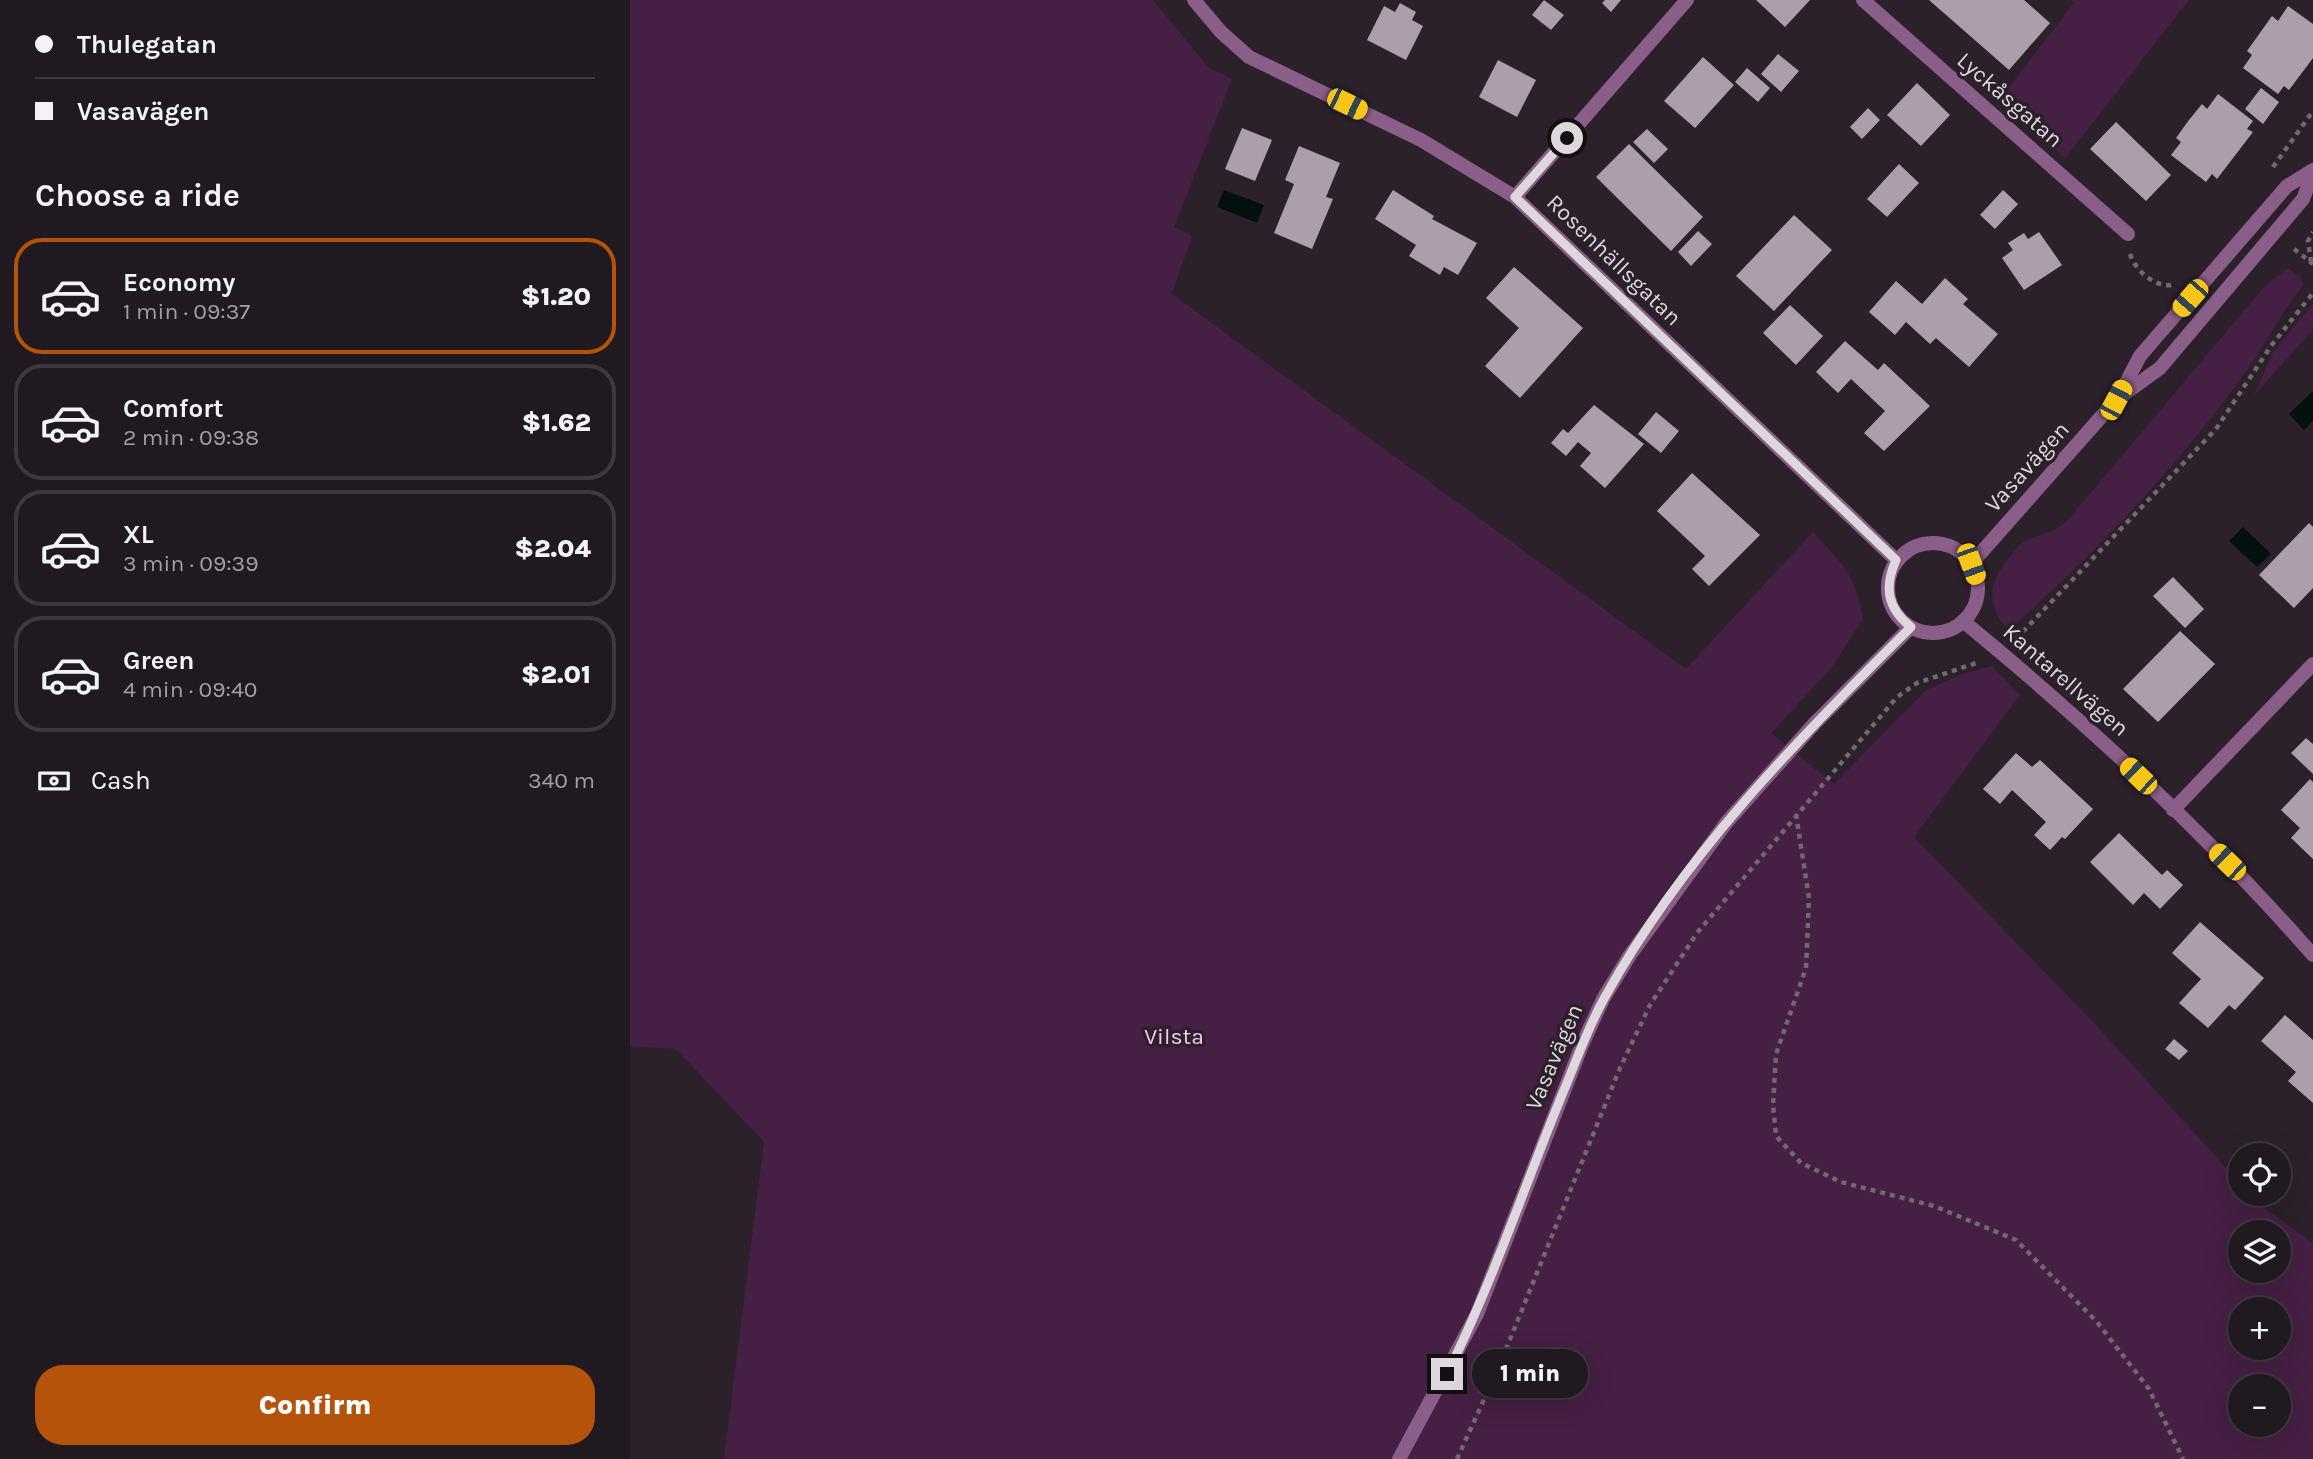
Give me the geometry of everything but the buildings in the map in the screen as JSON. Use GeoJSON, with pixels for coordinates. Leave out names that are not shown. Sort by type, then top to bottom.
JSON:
{"type":"FeatureCollection","features":[{"type":"Feature","properties":{"kind":"street","name":"Rosenhällsgatan"},"geometry":{"type":"LineString","coordinates":[[1194,0],[1249,57],[1421,140],[1515,197],[1896,560]]}},
{"type":"Feature","properties":{"kind":"street"},"geometry":{"type":"LineString","coordinates":[[1515,197],[1687,0]]}},
{"type":"Feature","properties":{"kind":"street","name":"Lyckåsgatan"},"geometry":{"type":"LineString","coordinates":[[1863,0],[2128,234]]}},
{"type":"Feature","properties":{"kind":"street","name":"Vasavägen"},"geometry":{"type":"LineString","coordinates":[[2116,400],[2140,356],[2287,186],[2313,171]]}},
{"type":"Feature","properties":{"kind":"street","name":"Vasavägen"},"geometry":{"type":"LineString","coordinates":[[1971,564],[2116,400],[2160,368],[2303,199],[2313,171]]}},
{"type":"Feature","properties":{"kind":"street"},"geometry":{"type":"LineString","coordinates":[[1934,542],[1959,551],[1971,564],[1977,581],[1976,598],[1963,621],[1940,632],[1911,627],[1894,611],[1888,594],[1889,577],[1896,560],[1917,545],[1934,542]]}},
{"type":"Feature","properties":{"kind":"street","name":"Kantarellvägen"},"geometry":{"type":"LineString","coordinates":[[1963,621],[2067,707],[2262,897],[2313,955]]}},
{"type":"Feature","properties":{"kind":"street","name":"Vasavägen"},"geometry":{"type":"LineString","coordinates":[[1399,1459],[1477,1314],[1583,1045],[1603,999],[1630,955],[1726,823],[1815,723],[1911,627]]}},
{"type":"Feature","properties":{"kind":"street"},"geometry":{"type":"LineString","coordinates":[[2173,810],[2313,664]]}},
{"type":"Feature","properties":{"kind":"path"},"geometry":{"type":"LineString","coordinates":[[2268,174],[2313,111]]}},
{"type":"Feature","properties":{"kind":"path"},"geometry":{"type":"LineString","coordinates":[[2312,263],[2308,241],[2313,232]]}},
{"type":"Feature","properties":{"kind":"path"},"geometry":{"type":"LineString","coordinates":[[2128,234],[2133,239],[2130,248],[2134,264],[2155,283],[2169,286],[2176,283]]}},
{"type":"Feature","properties":{"kind":"path"},"geometry":{"type":"LineString","coordinates":[[2294,249],[2312,263]]}},
{"type":"Feature","properties":{"kind":"path"},"geometry":{"type":"LineString","coordinates":[[1457,1459],[1500,1364],[1620,1068],[1650,1005],[1697,933],[1796,813],[1906,690],[1990,658],[2000,651],[2015,640],[2105,548],[2216,429],[2270,346],[2313,293]]}},
{"type":"Feature","properties":{"kind":"path"},"geometry":{"type":"LineString","coordinates":[[1796,813],[1809,898],[1806,968],[1776,1054],[1773,1105],[1776,1136],[1801,1163],[1840,1182],[1934,1206],[2016,1240],[2097,1322],[2150,1389],[2183,1459]]}},
{"type":"Feature","properties":{"kind":"green space","name":"Vilsta"},"geometry":{"type":"Polygon","coordinates":[[[630,0],[1153,0],[1209,68],[1232,79],[1174,227],[1192,236],[1172,294],[1686,669],[1813,532],[1852,580],[1863,619],[1832,667],[1771,733],[1834,784],[1926,690],[1962,674],[1992,666],[2020,695],[1914,837],[2094,1023],[2228,1170],[2228,1206],[2261,1206],[2281,1220],[2228,1220],[2228,1283],[2291,1283],[2291,1227],[2313,1243],[2313,1459],[724,1459],[764,1142],[676,1049],[630,1046],[630,0]]]}},
{"type":"Feature","properties":{"kind":"green space"},"geometry":{"type":"Polygon","coordinates":[[[2072,0],[2189,0],[2065,158],[1999,100],[2074,3],[2072,0]]]}},
{"type":"Feature","properties":{"kind":"green space"},"geometry":{"type":"Polygon","coordinates":[[[2288,268],[2301,277],[2303,285],[2223,402],[2137,505],[2074,570],[2008,631],[1993,603],[1993,586],[2019,545],[2050,532],[2067,521],[2264,287],[2288,268]]]}},
{"type":"Feature","properties":{"kind":"green space"},"geometry":{"type":"Polygon","coordinates":[[[2313,304],[2313,330],[2254,395],[2273,352],[2313,304]]]}},
{"type":"Feature","properties":{"kind":"shaded area"},"geometry":{"type":"Polygon","coordinates":[[[1224,190],[1264,205],[1257,223],[1217,207],[1224,190]]]}},
{"type":"Feature","properties":{"kind":"shaded area"},"geometry":{"type":"Polygon","coordinates":[[[2313,391],[2313,421],[2304,430],[2289,414],[2313,391]]]}},
{"type":"Feature","properties":{"kind":"shaded area"},"geometry":{"type":"Polygon","coordinates":[[[2243,527],[2271,554],[2257,567],[2229,541],[2243,527]]]}},
{"type":"Feature","properties":{"kind":"route"},"geometry":{"type":"LineString","coordinates":[[1447,1374],[1477,1314],[1544,1138],[1603,999],[1630,955],[1726,823],[1815,723],[1911,627],[1894,611],[1888,594],[1889,577],[1896,560],[1515,197],[1567,138]]}}]}
